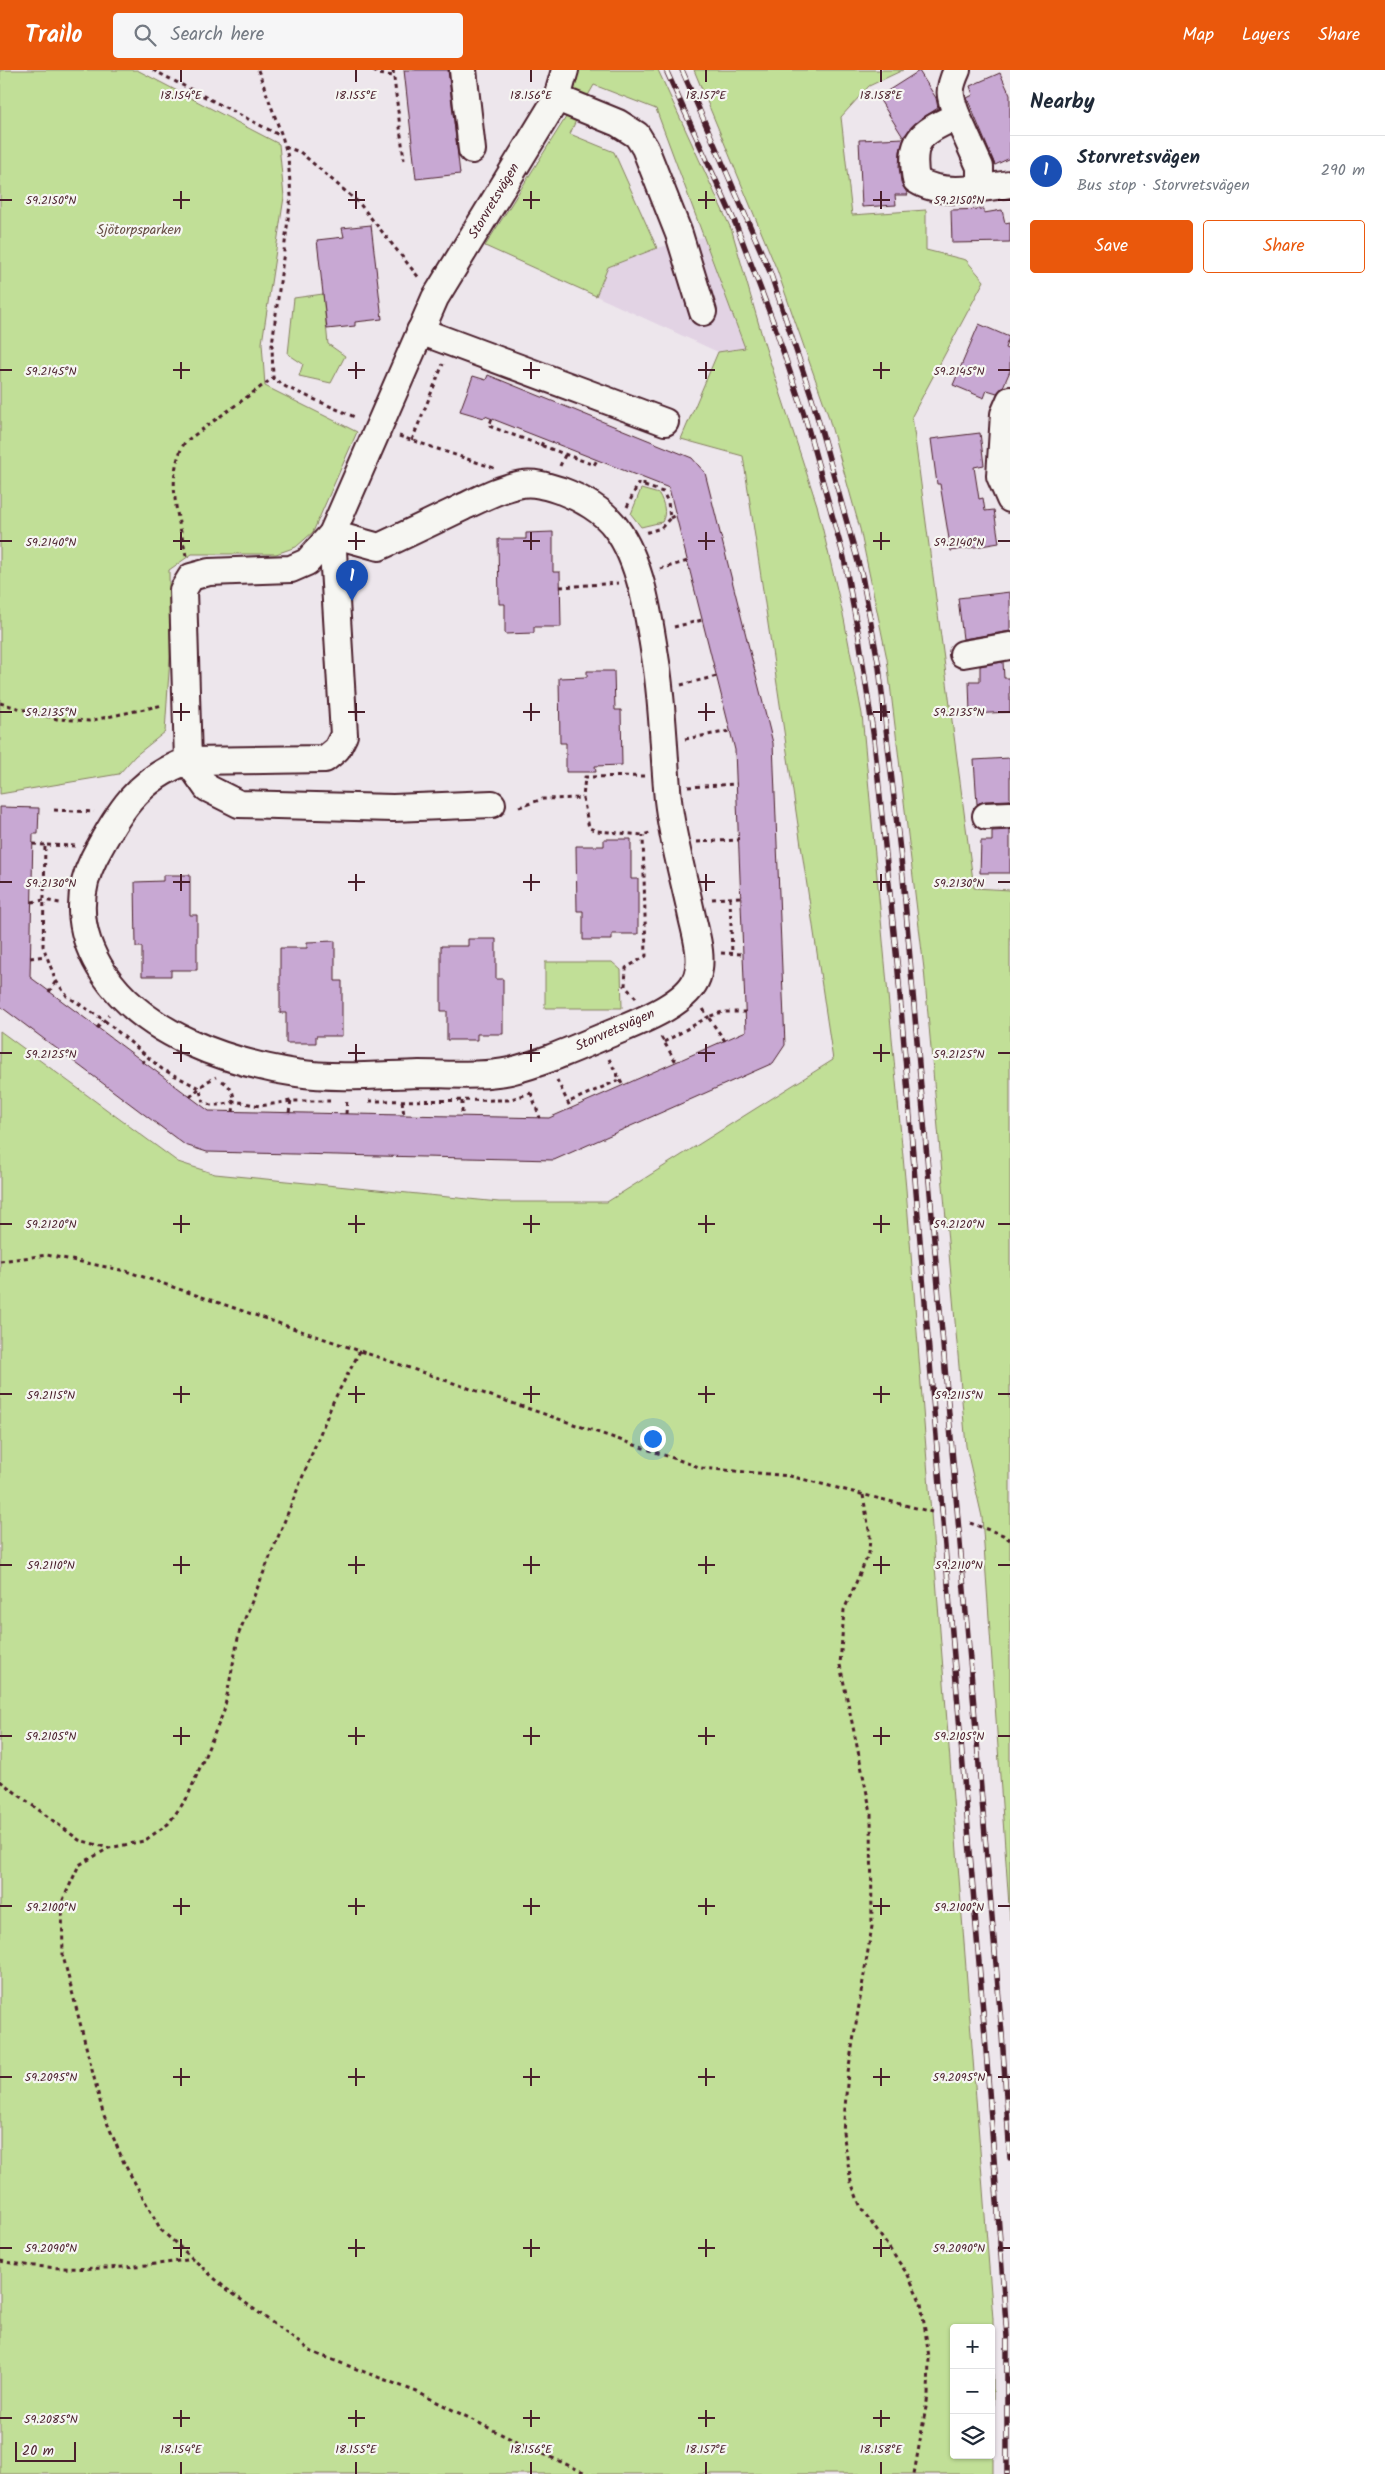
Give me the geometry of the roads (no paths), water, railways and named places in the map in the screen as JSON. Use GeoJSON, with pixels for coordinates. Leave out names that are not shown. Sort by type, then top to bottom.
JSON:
{"type":"FeatureCollection","features":[{"type":"Feature","properties":{"kind":"street"},"geometry":{"type":"LineString","coordinates":[[464,70],[472,150]]}},
{"type":"Feature","properties":{"kind":"street","name":"Storvretsvägen"},"geometry":{"type":"LineString","coordinates":[[188,761],[183,590],[190,577],[209,572],[291,570],[307,562],[332,534],[435,298],[557,98],[565,70]]}},
{"type":"Feature","properties":{"kind":"street"},"geometry":{"type":"LineString","coordinates":[[957,70],[950,86],[950,98],[980,167],[980,188]]}},
{"type":"Feature","properties":{"kind":"street"},"geometry":{"type":"LineString","coordinates":[[557,98],[618,123],[637,135],[645,148],[679,234],[703,312]]}},
{"type":"Feature","properties":{"kind":"street"},"geometry":{"type":"LineString","coordinates":[[957,116],[926,132],[918,139],[914,148],[916,180],[937,190],[980,188],[1010,184]]}},
{"type":"Feature","properties":{"kind":"street"},"geometry":{"type":"LineString","coordinates":[[420,330],[665,422]]}},
{"type":"Feature","properties":{"kind":"street"},"geometry":{"type":"LineString","coordinates":[[1010,400],[1004,414],[1000,476],[1010,499]]}},
{"type":"Feature","properties":{"kind":"street","name":"Storvretsvägen"},"geometry":{"type":"LineString","coordinates":[[522,484],[540,484],[572,495],[593,507],[618,533],[641,585],[651,633],[660,690],[667,782],[674,836],[699,952],[697,978],[686,994],[650,1017],[548,1059],[522,1067],[491,1073],[319,1075],[263,1065],[188,1042],[160,1027],[124,1000],[112,986],[88,946],[80,907],[90,866],[120,812],[142,786],[169,768],[188,761],[325,759],[337,749],[344,735],[332,534],[379,547],[494,493],[522,484]]}},
{"type":"Feature","properties":{"kind":"street"},"geometry":{"type":"LineString","coordinates":[[963,654],[1010,646]]}},
{"type":"Feature","properties":{"kind":"street"},"geometry":{"type":"LineString","coordinates":[[188,761],[207,788],[239,804],[393,808],[492,804]]}},
{"type":"Feature","properties":{"kind":"railway"},"geometry":{"type":"LineString","coordinates":[[666,70],[737,227],[774,324],[804,414],[844,558],[859,637],[874,739],[898,971],[985,2036],[1007,2337],[1007,2474]]}},
{"type":"Feature","properties":{"kind":"railway"},"geometry":{"type":"LineString","coordinates":[[682,70],[770,272],[812,398],[862,576],[879,667],[903,877],[1002,2034],[1010,2158]]}},
{"type":"Feature","properties":{"kind":"place","name":"Storvretsvägen"},"geometry":{"type":"Point","coordinates":[352,601]}},
{"type":"Feature","properties":{"kind":"park label","name":"Sjötorpsparken"},"geometry":{"type":"Point","coordinates":[139,230]}}]}
